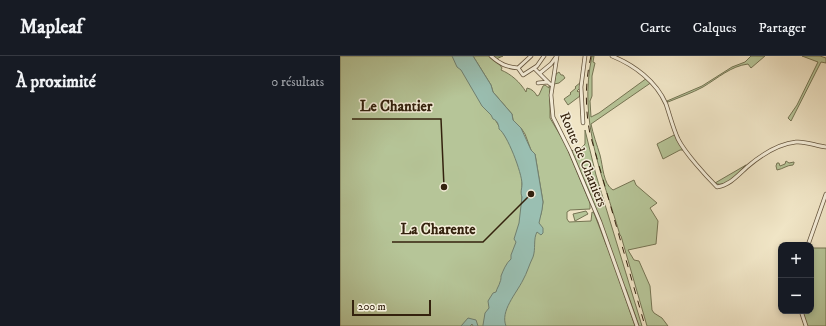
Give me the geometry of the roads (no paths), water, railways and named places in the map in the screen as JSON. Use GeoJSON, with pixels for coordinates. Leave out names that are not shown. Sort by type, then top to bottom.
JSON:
{"type":"FeatureCollection","features":[{"type":"Feature","properties":{"kind":"street"},"geometry":{"type":"LineString","coordinates":[[491,56],[498,63],[507,67],[518,68],[524,75],[537,66],[544,56]]}},
{"type":"Feature","properties":{"kind":"street"},"geometry":{"type":"LineString","coordinates":[[518,68],[531,56]]}},
{"type":"Feature","properties":{"kind":"street"},"geometry":{"type":"LineString","coordinates":[[540,73],[551,64],[557,56]]}},
{"type":"Feature","properties":{"kind":"street","name":"Route de Chaniers"},"geometry":{"type":"LineString","coordinates":[[557,56],[552,84],[551,103],[553,117],[573,158],[600,222],[637,326]]}},
{"type":"Feature","properties":{"kind":"street"},"geometry":{"type":"LineString","coordinates":[[583,123],[581,87],[585,56]]}},
{"type":"Feature","properties":{"kind":"street"},"geometry":{"type":"LineString","coordinates":[[612,56],[632,67],[653,83],[665,102],[679,140],[690,156],[717,187],[728,183],[754,162],[776,147],[784,144],[797,142],[826,147]]}},
{"type":"Feature","properties":{"kind":"street"},"geometry":{"type":"LineString","coordinates":[[534,68],[552,84]]}},
{"type":"Feature","properties":{"kind":"street"},"geometry":{"type":"LineString","coordinates":[[538,83],[548,82]]}},
{"type":"Feature","properties":{"kind":"street"},"geometry":{"type":"LineString","coordinates":[[809,242],[826,194]]}},
{"type":"Feature","properties":{"kind":"street"},"geometry":{"type":"LineString","coordinates":[[802,314],[806,326]]}},
{"type":"Feature","properties":{"kind":"water"},"geometry":{"type":"Polygon","coordinates":[[[452,56],[473,56],[491,85],[493,92],[512,114],[513,120],[521,128],[531,150],[535,154],[543,202],[539,223],[543,228],[543,233],[541,235],[537,232],[533,257],[505,314],[506,326],[483,325],[485,313],[489,308],[488,301],[493,293],[496,292],[504,269],[511,259],[516,242],[514,239],[519,223],[522,197],[520,171],[514,154],[506,138],[499,129],[498,123],[482,106],[461,70],[457,67],[452,56]]]}},
{"type":"Feature","properties":{"kind":"water"},"geometry":{"type":"Polygon","coordinates":[[[468,318],[476,320],[478,326],[473,326],[472,324],[470,326],[461,326],[468,318]]]}},
{"type":"Feature","properties":{"kind":"railway"},"geometry":{"type":"LineString","coordinates":[[591,56],[586,95],[590,134],[645,326]]}},
{"type":"Feature","properties":{"kind":"place","name":"Le Chantier"},"geometry":{"type":"Point","coordinates":[444,187]}},
{"type":"Feature","properties":{"kind":"place","name":"La Charente"},"geometry":{"type":"Point","coordinates":[531,194]}}]}
